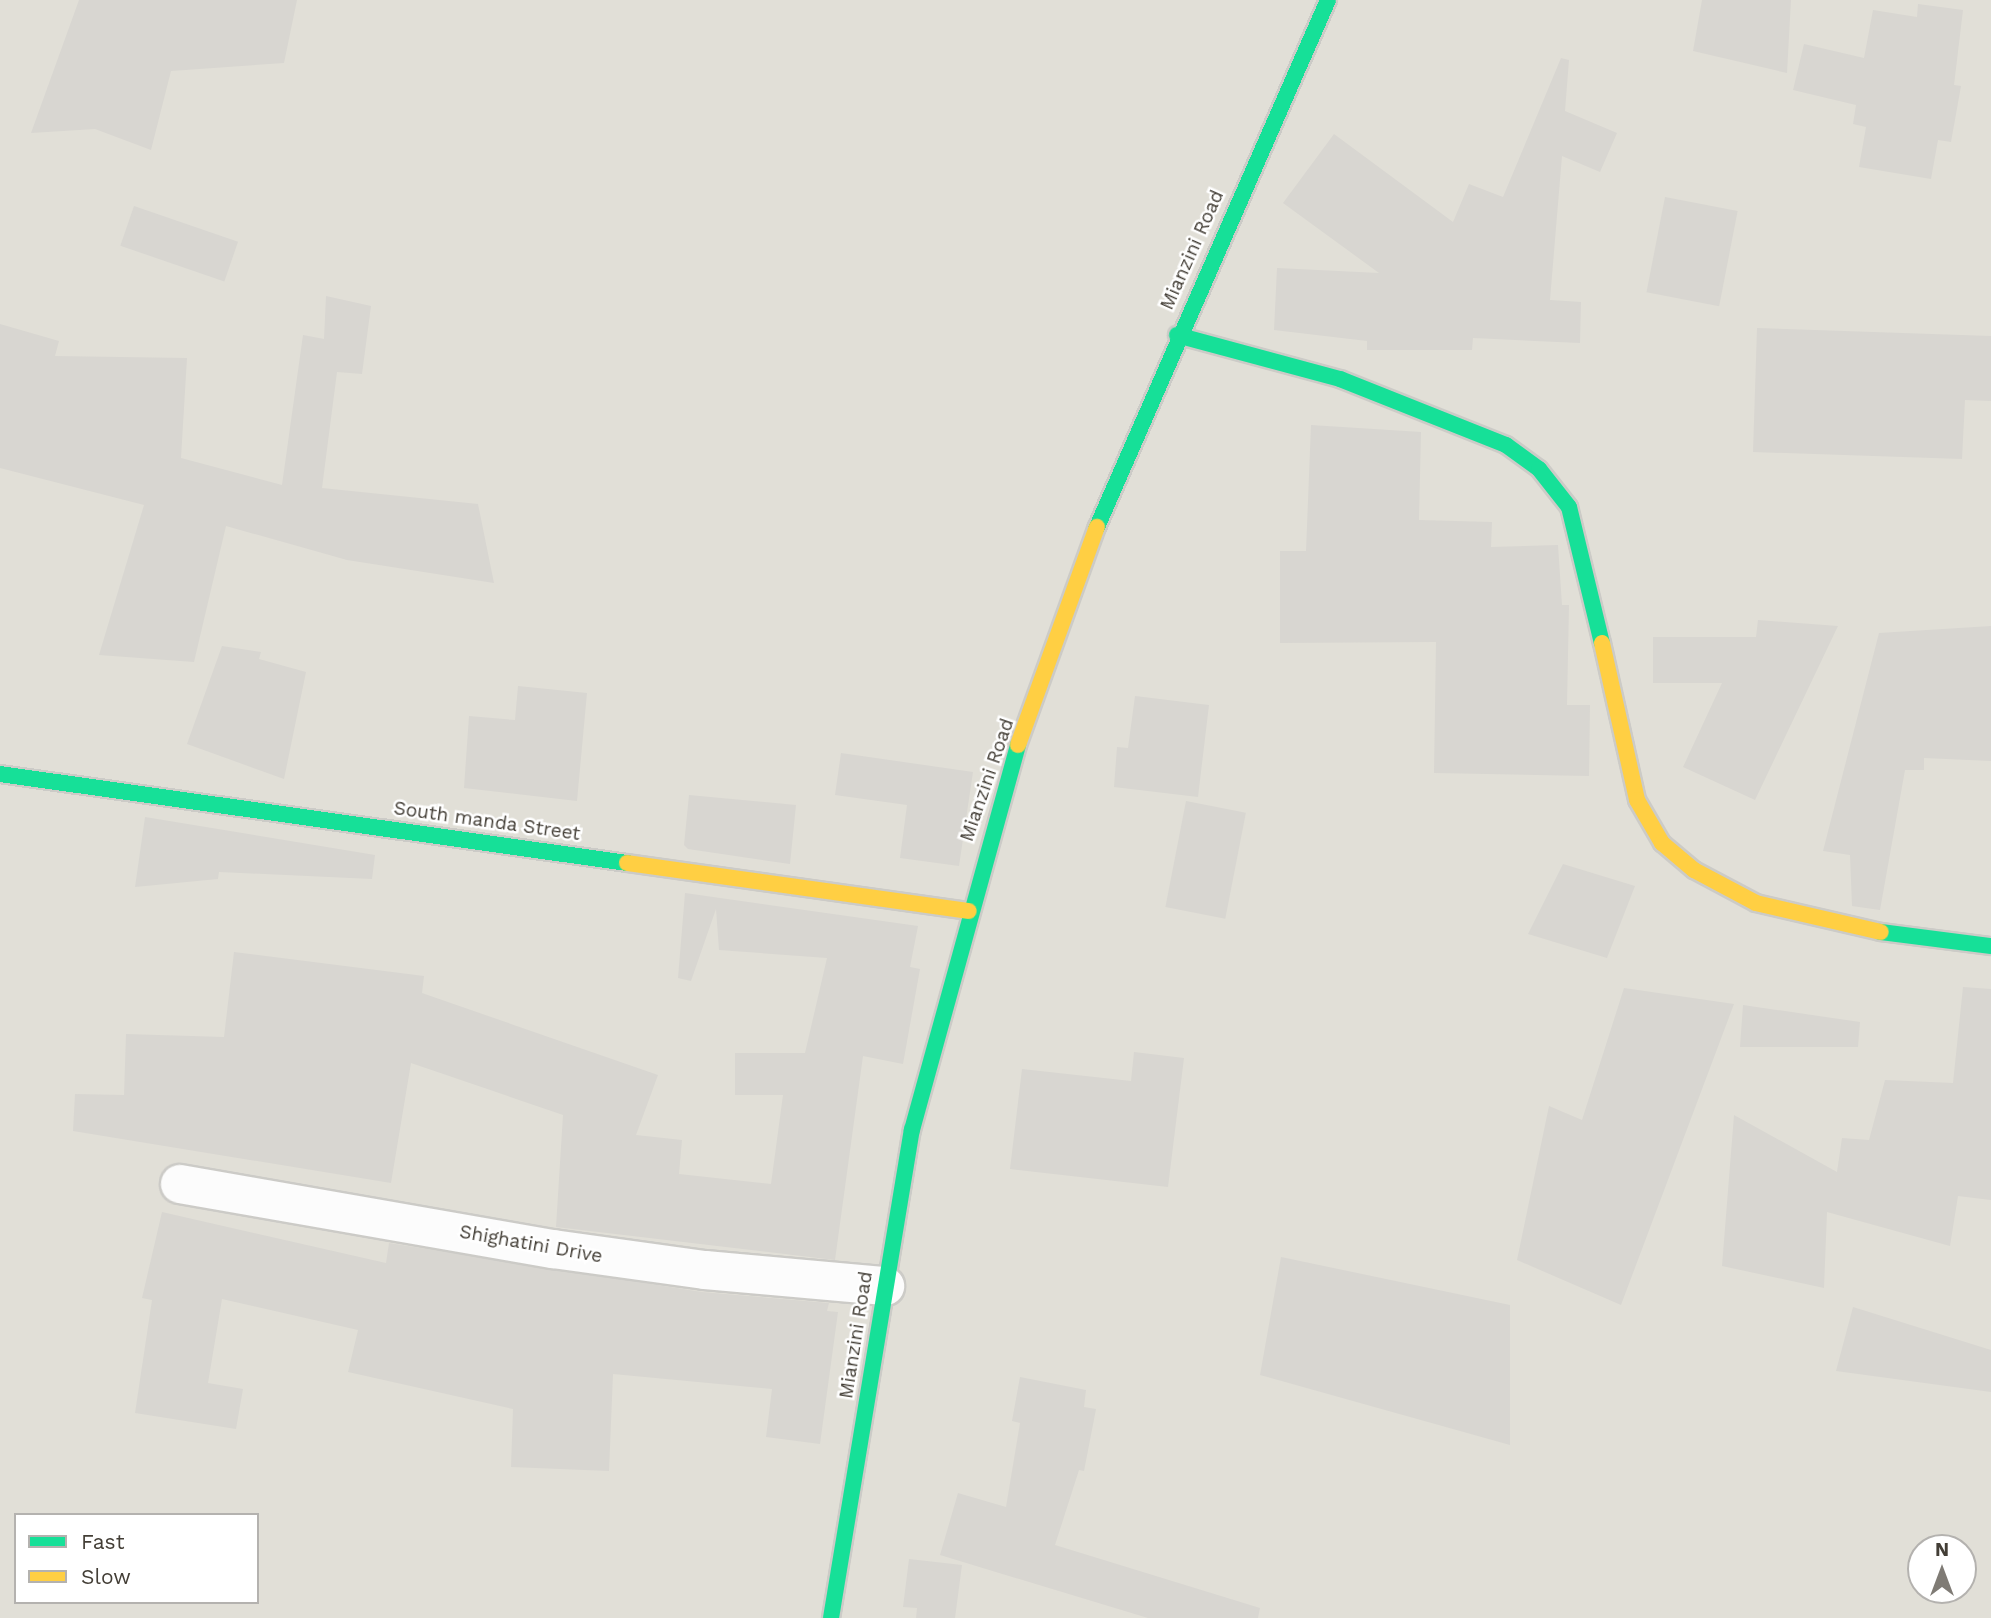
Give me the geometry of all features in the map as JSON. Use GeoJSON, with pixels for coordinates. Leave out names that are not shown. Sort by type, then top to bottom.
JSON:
{"type":"FeatureCollection","features":[{"type":"Feature","properties":{"kind":"street","name":"Mianzini Road"},"geometry":{"type":"LineString","coordinates":[[831,1618],[912,1130],[1001,794],[1089,547],[1177,335],[1328,0]]}},
{"type":"Feature","properties":{"kind":"street"},"geometry":{"type":"LineString","coordinates":[[1177,335],[1340,379],[1436,414],[1506,445],[1539,469],[1569,507],[1579,537],[1637,800],[1662,843],[1694,870],[1756,903],[1849,928],[1991,946]]}},
{"type":"Feature","properties":{"kind":"street","name":"South manda Street"},"geometry":{"type":"LineString","coordinates":[[0,774],[969,911]]}},
{"type":"Feature","properties":{"kind":"street","name":"Shighatini Drive"},"geometry":{"type":"LineString","coordinates":[[180,1184],[576,1253],[885,1286]]}},
{"type":"Feature","properties":{"kind":"shaded area"},"geometry":{"type":"Polygon","coordinates":[[[0,0],[1991,0],[1991,1618],[0,1618],[0,0]]]}},
{"type":"Feature","properties":{"kind":"building"},"geometry":{"type":"Polygon","coordinates":[[[79,0],[297,0],[284,63],[171,71],[151,150],[95,129],[31,133],[79,0]]]}},
{"type":"Feature","properties":{"kind":"building"},"geometry":{"type":"Polygon","coordinates":[[[1702,0],[1791,0],[1787,73],[1693,51],[1702,0]]]}},
{"type":"Feature","properties":{"kind":"building"},"geometry":{"type":"Polygon","coordinates":[[[1918,4],[1963,10],[1954,85],[1961,86],[1951,142],[1938,140],[1931,179],[1859,167],[1866,127],[1853,124],[1856,105],[1793,90],[1804,44],[1864,58],[1873,10],[1917,17],[1918,4]]]}},
{"type":"Feature","properties":{"kind":"building"},"geometry":{"type":"Polygon","coordinates":[[[1561,58],[1569,60],[1565,111],[1617,133],[1600,172],[1562,156],[1550,300],[1581,302],[1580,343],[1473,338],[1472,350],[1367,350],[1367,341],[1274,330],[1277,268],[1379,273],[1283,203],[1334,134],[1453,222],[1469,184],[1503,197],[1561,58]]]}},
{"type":"Feature","properties":{"kind":"building"},"geometry":{"type":"Polygon","coordinates":[[[1665,197],[1738,211],[1719,306],[1646,292],[1665,197]]]}},
{"type":"Feature","properties":{"kind":"building"},"geometry":{"type":"Polygon","coordinates":[[[134,206],[238,242],[224,282],[120,246],[134,206]]]}},
{"type":"Feature","properties":{"kind":"building"},"geometry":{"type":"Polygon","coordinates":[[[326,296],[371,306],[362,374],[337,372],[322,488],[478,504],[494,583],[347,560],[226,526],[194,662],[99,655],[144,505],[0,468],[0,324],[59,341],[55,356],[187,358],[181,458],[282,485],[303,335],[324,339],[326,296]]]}},
{"type":"Feature","properties":{"kind":"building"},"geometry":{"type":"Polygon","coordinates":[[[1757,328],[1991,336],[1991,401],[1965,400],[1962,459],[1753,452],[1757,328]]]}},
{"type":"Feature","properties":{"kind":"building"},"geometry":{"type":"Polygon","coordinates":[[[1311,425],[1421,432],[1419,520],[1492,522],[1491,547],[1558,545],[1562,605],[1569,605],[1567,705],[1590,705],[1589,776],[1434,773],[1436,642],[1280,643],[1280,551],[1306,551],[1311,425]]]}},
{"type":"Feature","properties":{"kind":"building"},"geometry":{"type":"Polygon","coordinates":[[[1758,620],[1838,626],[1755,800],[1683,767],[1722,683],[1653,683],[1653,637],[1756,637],[1758,620]]]}},
{"type":"Feature","properties":{"kind":"building"},"geometry":{"type":"Polygon","coordinates":[[[1991,626],[1991,761],[1924,758],[1924,770],[1905,770],[1880,910],[1852,906],[1850,855],[1823,851],[1879,633],[1991,626]]]}},
{"type":"Feature","properties":{"kind":"building"},"geometry":{"type":"Polygon","coordinates":[[[222,646],[261,652],[259,659],[306,672],[284,779],[187,744],[222,646]]]}},
{"type":"Feature","properties":{"kind":"building"},"geometry":{"type":"Polygon","coordinates":[[[518,686],[587,693],[577,801],[464,788],[469,716],[515,720],[518,686]]]}},
{"type":"Feature","properties":{"kind":"building"},"geometry":{"type":"Polygon","coordinates":[[[1135,696],[1209,705],[1198,797],[1114,787],[1117,747],[1128,748],[1135,696]]]}},
{"type":"Feature","properties":{"kind":"building"},"geometry":{"type":"Polygon","coordinates":[[[841,753],[973,772],[959,866],[900,858],[907,805],[835,795],[841,753]]]}},
{"type":"Feature","properties":{"kind":"building"},"geometry":{"type":"Polygon","coordinates":[[[689,795],[796,805],[790,864],[688,849],[684,845],[689,795]]]}},
{"type":"Feature","properties":{"kind":"building"},"geometry":{"type":"Polygon","coordinates":[[[1186,801],[1246,813],[1225,919],[1165,907],[1186,801]]]}},
{"type":"Feature","properties":{"kind":"building"},"geometry":{"type":"Polygon","coordinates":[[[145,817],[375,855],[372,879],[219,872],[218,879],[135,887],[145,817]]]}},
{"type":"Feature","properties":{"kind":"building"},"geometry":{"type":"Polygon","coordinates":[[[1563,864],[1635,886],[1607,958],[1528,934],[1563,864]]]}},
{"type":"Feature","properties":{"kind":"building"},"geometry":{"type":"Polygon","coordinates":[[[685,893],[918,926],[910,967],[920,969],[903,1064],[863,1056],[835,1260],[556,1227],[563,1115],[411,1063],[391,1183],[73,1131],[75,1094],[124,1095],[126,1034],[224,1037],[234,952],[424,976],[422,993],[658,1075],[636,1135],[682,1140],[679,1174],[771,1184],[783,1095],[735,1095],[735,1053],[805,1053],[827,958],[719,950],[716,909],[691,981],[678,978],[685,893]]]}},
{"type":"Feature","properties":{"kind":"building"},"geometry":{"type":"Polygon","coordinates":[[[1963,987],[1991,989],[1991,1200],[1958,1196],[1950,1246],[1827,1212],[1824,1288],[1722,1266],[1734,1115],[1837,1172],[1842,1138],[1869,1140],[1885,1080],[1953,1083],[1963,987]]]}},
{"type":"Feature","properties":{"kind":"building"},"geometry":{"type":"Polygon","coordinates":[[[1624,988],[1734,1004],[1621,1305],[1517,1260],[1549,1106],[1582,1120],[1624,988]]]}},
{"type":"Feature","properties":{"kind":"building"},"geometry":{"type":"Polygon","coordinates":[[[1743,1005],[1860,1022],[1858,1047],[1740,1047],[1743,1005]]]}},
{"type":"Feature","properties":{"kind":"building"},"geometry":{"type":"Polygon","coordinates":[[[1134,1052],[1184,1058],[1168,1187],[1010,1169],[1022,1069],[1131,1081],[1134,1052]]]}},
{"type":"Feature","properties":{"kind":"building"},"geometry":{"type":"Polygon","coordinates":[[[162,1212],[386,1263],[389,1243],[702,1292],[829,1303],[827,1311],[838,1312],[820,1444],[766,1437],[772,1389],[613,1374],[609,1471],[511,1467],[513,1409],[348,1372],[358,1330],[222,1299],[208,1383],[243,1389],[236,1429],[135,1413],[152,1300],[142,1298],[162,1212]]]}},
{"type":"Feature","properties":{"kind":"building"},"geometry":{"type":"Polygon","coordinates":[[[1281,1257],[1510,1305],[1510,1445],[1260,1375],[1281,1257]]]}},
{"type":"Feature","properties":{"kind":"building"},"geometry":{"type":"Polygon","coordinates":[[[1853,1307],[1991,1350],[1991,1392],[1836,1371],[1853,1307]]]}},
{"type":"Feature","properties":{"kind":"building"},"geometry":{"type":"Polygon","coordinates":[[[1020,1377],[1086,1390],[1084,1407],[1096,1409],[1084,1471],[1079,1470],[1055,1545],[1260,1608],[1258,1618],[1148,1618],[940,1555],[958,1493],[1006,1507],[1020,1423],[1012,1421],[1020,1377]]]}},
{"type":"Feature","properties":{"kind":"building"},"geometry":{"type":"Polygon","coordinates":[[[909,1559],[962,1565],[955,1618],[916,1618],[917,1608],[903,1607],[909,1559]]]}},
{"type":"Feature","properties":{"kind":"traffic: fast"},"geometry":{"type":"LineString","coordinates":[[1097,527],[1328,0]]}},
{"type":"Feature","properties":{"kind":"traffic: fast"},"geometry":{"type":"LineString","coordinates":[[1177,335],[1340,379],[1506,445],[1539,469],[1569,507],[1602,643]]}},
{"type":"Feature","properties":{"kind":"traffic: fast"},"geometry":{"type":"LineString","coordinates":[[831,1618],[912,1130],[1018,745]]}},
{"type":"Feature","properties":{"kind":"traffic: fast"},"geometry":{"type":"LineString","coordinates":[[0,774],[627,863]]}},
{"type":"Feature","properties":{"kind":"traffic: fast"},"geometry":{"type":"LineString","coordinates":[[1881,932],[1991,946]]}},
{"type":"Feature","properties":{"kind":"traffic: slow"},"geometry":{"type":"LineString","coordinates":[[1018,745],[1097,527]]}},
{"type":"Feature","properties":{"kind":"traffic: slow"},"geometry":{"type":"LineString","coordinates":[[1602,643],[1637,800],[1662,843],[1694,870],[1756,903],[1881,932]]}},
{"type":"Feature","properties":{"kind":"traffic: slow"},"geometry":{"type":"LineString","coordinates":[[627,863],[969,911]]}}]}
